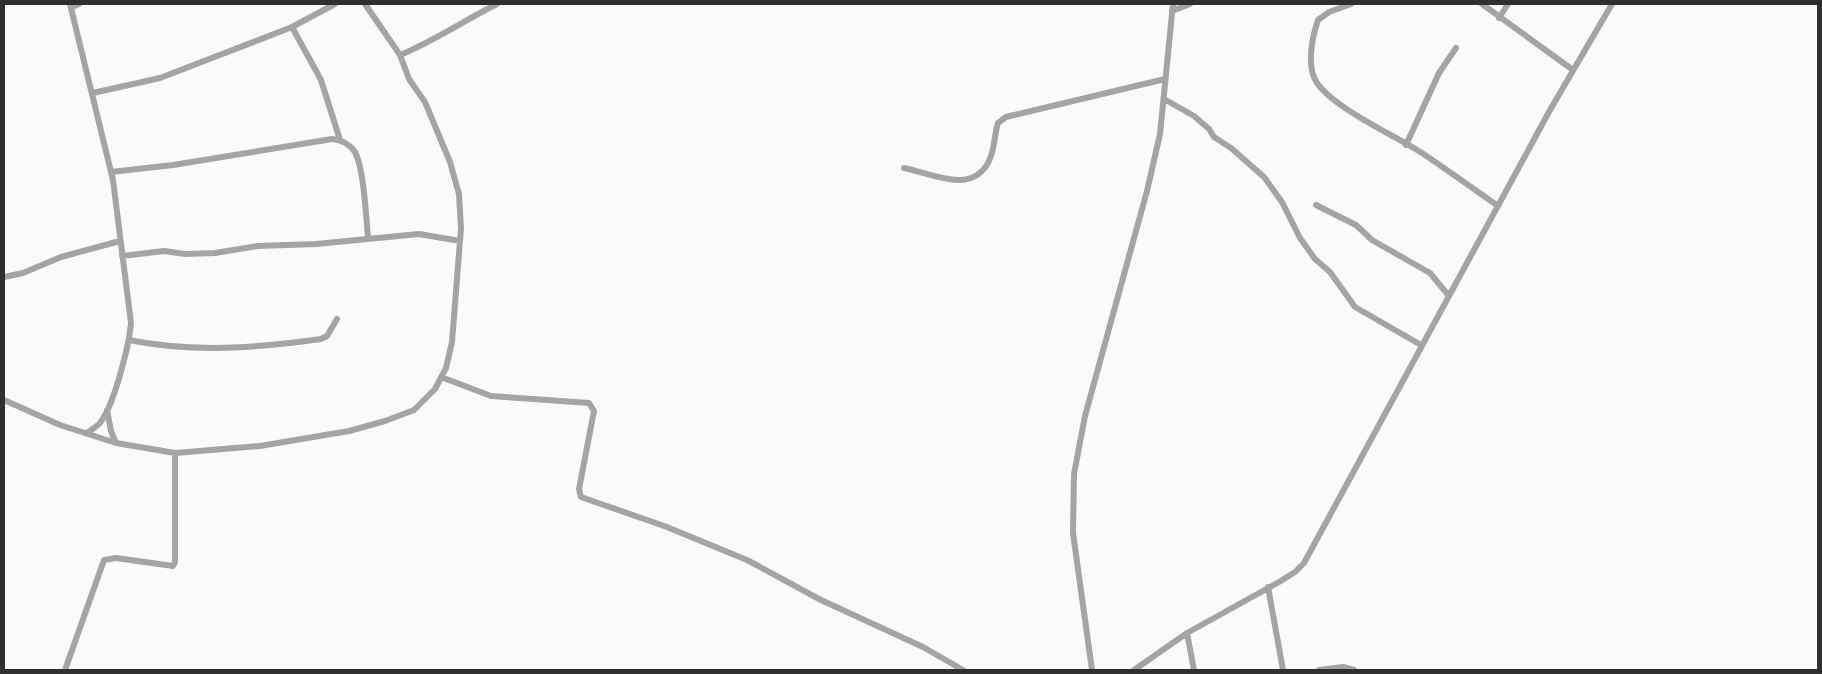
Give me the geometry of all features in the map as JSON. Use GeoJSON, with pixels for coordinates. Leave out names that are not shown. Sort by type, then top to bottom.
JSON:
{"type":"FeatureCollection","features":[{"type":"Feature","properties":{"kind":"street"},"geometry":{"type":"LineString","coordinates":[[79,4],[71,5],[111,172],[130,323],[130,340],[107,410],[99,424],[87,433]]}},
{"type":"Feature","properties":{"kind":"street"},"geometry":{"type":"LineString","coordinates":[[93,93],[160,78],[292,27],[335,4]]}},
{"type":"Feature","properties":{"kind":"street"},"geometry":{"type":"LineString","coordinates":[[4,400],[60,424],[116,443],[175,452],[260,446],[349,431],[385,421],[414,410],[435,389],[446,368],[452,342],[460,241],[459,194],[450,162],[425,102],[409,79],[400,54],[365,4]]}},
{"type":"Feature","properties":{"kind":"street"},"geometry":{"type":"LineString","coordinates":[[400,54],[424,44],[455,25],[497,4]]}},
{"type":"Feature","properties":{"kind":"street"},"geometry":{"type":"LineString","coordinates":[[1092,670],[1073,533],[1074,474],[1085,416],[1147,190],[1160,134],[1173,4]]}},
{"type":"Feature","properties":{"kind":"street"},"geometry":{"type":"LineString","coordinates":[[1172,11],[1190,4]]}},
{"type":"Feature","properties":{"kind":"street"},"geometry":{"type":"LineString","coordinates":[[1351,4],[1329,12],[1318,20],[1311,58],[1311,68],[1316,82],[1326,93],[1344,106],[1424,155],[1498,206]]}},
{"type":"Feature","properties":{"kind":"street"},"geometry":{"type":"LineString","coordinates":[[1482,4],[1573,70]]}},
{"type":"Feature","properties":{"kind":"street"},"geometry":{"type":"LineString","coordinates":[[1499,18],[1508,4]]}},
{"type":"Feature","properties":{"kind":"street"},"geometry":{"type":"LineString","coordinates":[[1134,670],[1187,633],[1295,572],[1304,563],[1421,345],[1573,70],[1612,4]]}},
{"type":"Feature","properties":{"kind":"street"},"geometry":{"type":"LineString","coordinates":[[292,27],[321,80],[340,140]]}},
{"type":"Feature","properties":{"kind":"street"},"geometry":{"type":"LineString","coordinates":[[1406,145],[1439,74],[1456,48]]}},
{"type":"Feature","properties":{"kind":"street"},"geometry":{"type":"LineString","coordinates":[[904,168],[948,180],[972,177],[979,174],[989,161],[998,123],[1006,117],[1165,79]]}},
{"type":"Feature","properties":{"kind":"street"},"geometry":{"type":"LineString","coordinates":[[1164,99],[1194,116],[1209,129],[1214,137],[1264,178],[1282,202],[1300,238],[1315,259],[1343,287],[1355,307],[1421,345]]}},
{"type":"Feature","properties":{"kind":"street"},"geometry":{"type":"LineString","coordinates":[[111,172],[173,165],[332,139],[340,140],[351,147],[358,159],[368,237]]}},
{"type":"Feature","properties":{"kind":"street"},"geometry":{"type":"LineString","coordinates":[[1316,205],[1356,225],[1372,240],[1430,273],[1449,296]]}},
{"type":"Feature","properties":{"kind":"street"},"geometry":{"type":"LineString","coordinates":[[122,256],[164,251],[186,254],[214,253],[257,246],[316,244],[368,237],[418,234],[460,241]]}},
{"type":"Feature","properties":{"kind":"street"},"geometry":{"type":"LineString","coordinates":[[4,277],[23,273],[61,257],[120,241]]}},
{"type":"Feature","properties":{"kind":"street"},"geometry":{"type":"LineString","coordinates":[[130,340],[173,347],[269,346],[321,339],[327,336],[337,319]]}},
{"type":"Feature","properties":{"kind":"street"},"geometry":{"type":"LineString","coordinates":[[441,377],[491,396],[589,403],[594,411],[579,489],[582,497],[667,527],[747,560],[821,600],[923,647],[964,670]]}},
{"type":"Feature","properties":{"kind":"street"},"geometry":{"type":"LineString","coordinates":[[107,410],[110,431],[116,443]]}},
{"type":"Feature","properties":{"kind":"street"},"geometry":{"type":"LineString","coordinates":[[64,670],[104,560],[116,558],[173,566],[175,562],[175,452]]}},
{"type":"Feature","properties":{"kind":"street"},"geometry":{"type":"LineString","coordinates":[[1268,587],[1283,670]]}},
{"type":"Feature","properties":{"kind":"street"},"geometry":{"type":"LineString","coordinates":[[1187,633],[1194,670]]}},
{"type":"Feature","properties":{"kind":"street"},"geometry":{"type":"LineString","coordinates":[[1319,670],[1342,667],[1354,670]]}}]}
